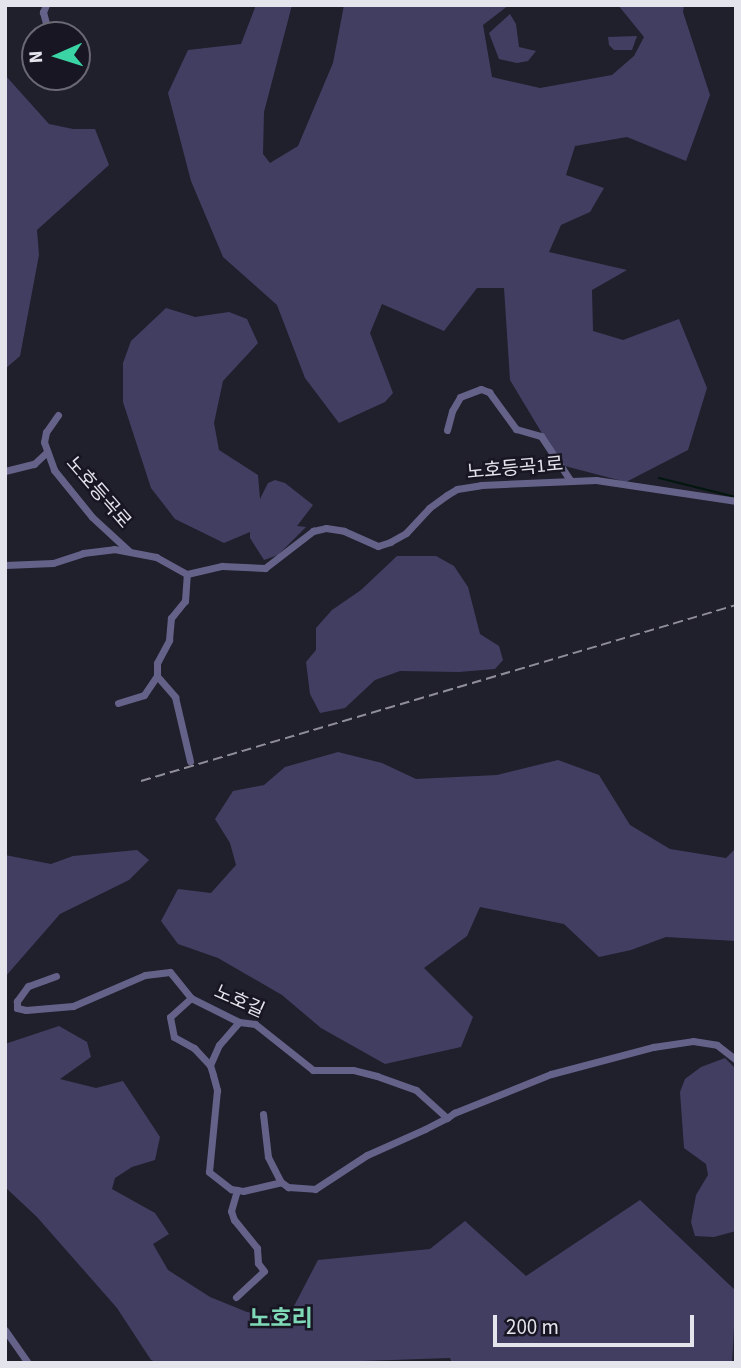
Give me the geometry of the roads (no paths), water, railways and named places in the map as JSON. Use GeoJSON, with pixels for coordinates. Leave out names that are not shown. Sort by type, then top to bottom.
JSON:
{"type":"FeatureCollection","features":[{"type":"Feature","properties":{"kind":"street"},"geometry":{"type":"LineString","coordinates":[[447,430],[452,411],[460,397],[481,390],[489,392],[516,429],[541,436],[570,480]]}},
{"type":"Feature","properties":{"kind":"street","name":"노호등곡로"},"geometry":{"type":"LineString","coordinates":[[58,415],[46,432],[44,442],[60,480],[111,537],[130,551]]}},
{"type":"Feature","properties":{"kind":"street"},"geometry":{"type":"LineString","coordinates":[[5,471],[34,464],[47,452]]}},
{"type":"Feature","properties":{"kind":"street","name":"노호등곡1로"},"geometry":{"type":"LineString","coordinates":[[187,574],[211,567],[265,568],[313,531],[326,528],[344,531],[378,545],[406,533],[429,508],[457,489],[481,485],[570,480],[626,482],[736,501]]}},
{"type":"Feature","properties":{"kind":"street"},"geometry":{"type":"LineString","coordinates":[[5,565],[53,563],[100,549],[130,551],[156,557],[187,574],[185,601],[171,618],[169,640],[157,663],[157,676],[144,695],[118,703]]}},
{"type":"Feature","properties":{"kind":"street"},"geometry":{"type":"LineString","coordinates":[[157,676],[175,697],[190,761]]}},
{"type":"Feature","properties":{"kind":"street"},"geometry":{"type":"LineString","coordinates":[[56,976],[28,986],[17,1001],[17,1008],[26,1010],[72,1006],[145,975],[170,972],[191,998]]}},
{"type":"Feature","properties":{"kind":"street","name":"노호길"},"geometry":{"type":"LineString","coordinates":[[211,1065],[194,1048],[174,1037],[170,1028],[170,1017],[191,998],[239,1022],[255,1024],[313,1070],[364,1072],[416,1090],[447,1118]]}},
{"type":"Feature","properties":{"kind":"street"},"geometry":{"type":"LineString","coordinates":[[239,1022],[219,1045],[211,1065],[217,1090],[209,1172],[222,1183],[237,1190],[253,1191],[281,1182]]}},
{"type":"Feature","properties":{"kind":"street"},"geometry":{"type":"LineString","coordinates":[[262,1114],[268,1157],[281,1182],[288,1187],[314,1189],[368,1155],[523,1083],[653,1047],[692,1041],[717,1045],[736,1060]]}},
{"type":"Feature","properties":{"kind":"street"},"geometry":{"type":"LineString","coordinates":[[236,1297],[264,1271],[258,1264],[257,1248],[234,1220],[231,1211],[237,1190]]}},
{"type":"Feature","properties":{"kind":"street"},"geometry":{"type":"LineString","coordinates":[[5,1330],[28,1363]]}},
{"type":"Feature","properties":{"kind":"waterway"},"geometry":{"type":"LineString","coordinates":[[659,478],[736,497]]}},
{"type":"Feature","properties":{"kind":"railway"},"geometry":{"type":"LineString","coordinates":[[141,781],[736,605]]}},
{"type":"Feature","properties":{"kind":"district","name":"노호리"},"geometry":{"type":"Point","coordinates":[281,1319]}}]}
